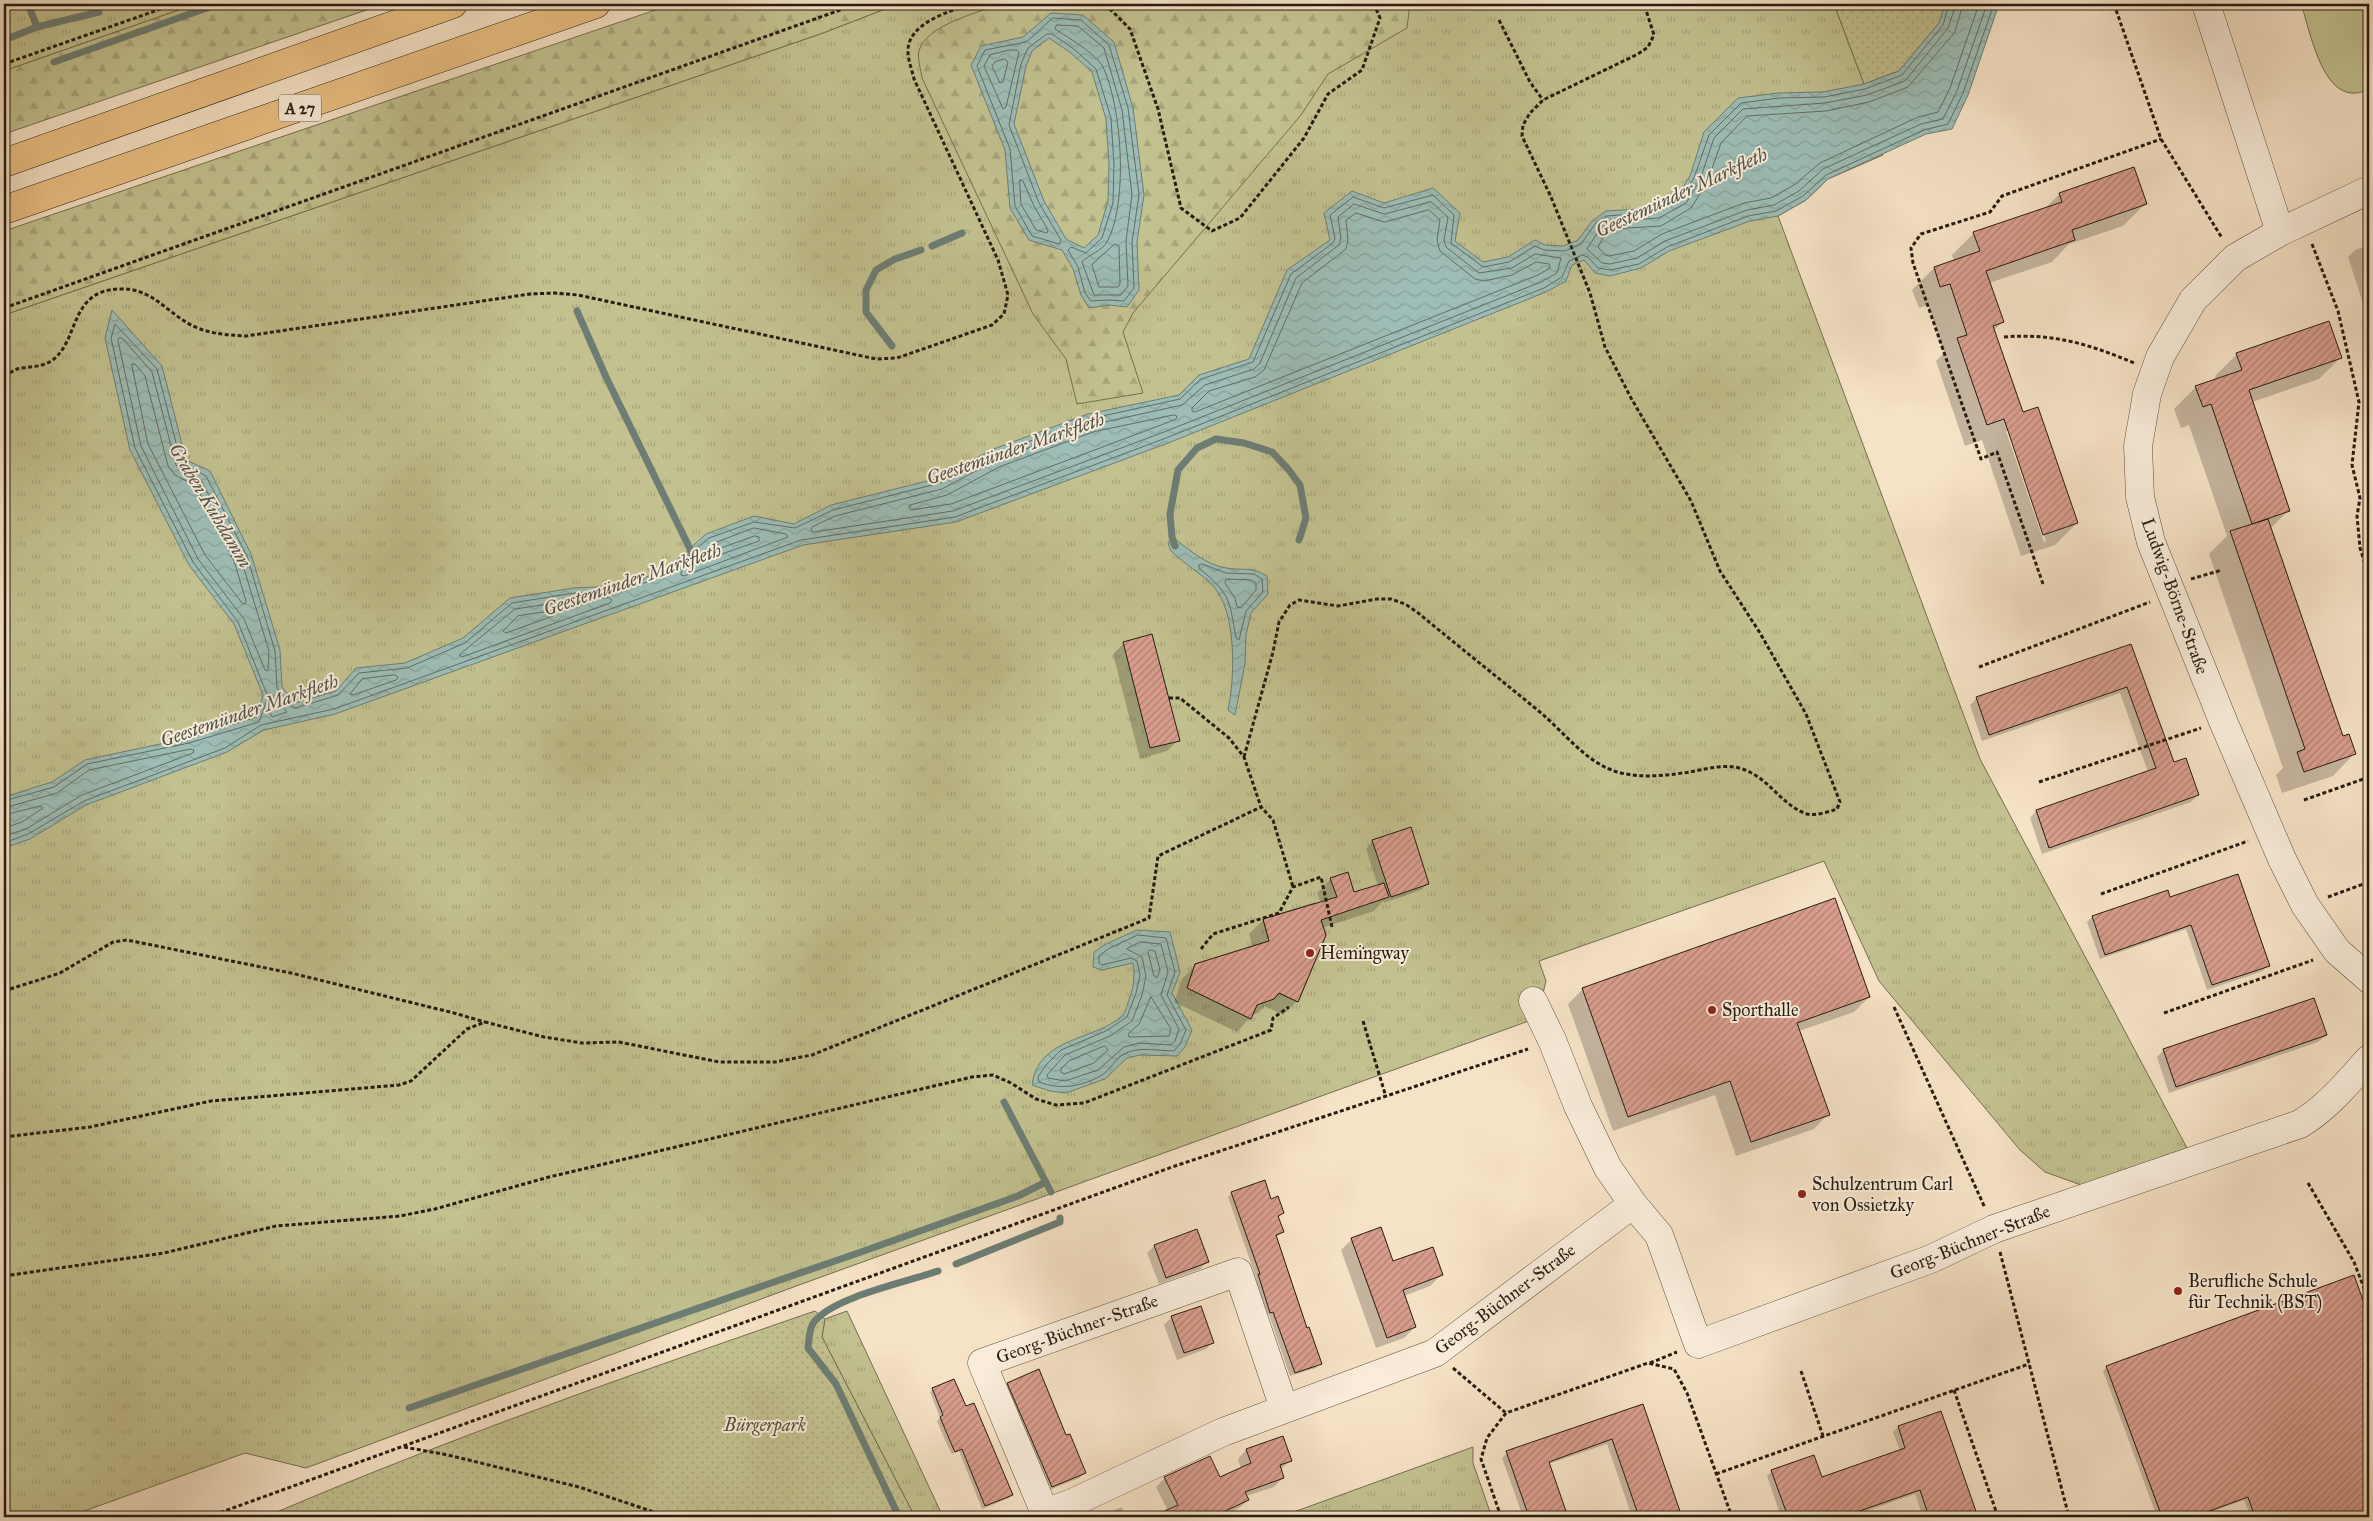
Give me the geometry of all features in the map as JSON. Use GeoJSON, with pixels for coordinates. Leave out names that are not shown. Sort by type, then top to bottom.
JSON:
{"type":"FeatureCollection","features":[{"type":"Feature","properties":{"kind":"highway"},"geometry":{"type":"LineString","coordinates":[[4,163],[453,4]]}},
{"type":"Feature","properties":{"kind":"highway","name":"A 27"},"geometry":{"type":"LineString","coordinates":[[4,210],[524,31],[596,4]]}},
{"type":"Feature","properties":{"kind":"street"},"geometry":{"type":"LineString","coordinates":[[2206,4],[2292,227]]}},
{"type":"Feature","properties":{"kind":"street","name":"Ludwig-Börne-Straße"},"geometry":{"type":"LineString","coordinates":[[2369,190],[2292,227],[2235,258],[2193,300],[2168,340],[2154,372],[2147,394],[2138,446],[2140,497],[2152,542],[2269,833],[2305,905],[2337,951],[2369,979]]}},
{"type":"Feature","properties":{"kind":"street","name":"Georg-Büchner-Straße"},"geometry":{"type":"LineString","coordinates":[[1533,1001],[1552,1040],[1578,1106],[1608,1168],[1632,1204],[1659,1235],[1698,1344],[1931,1259],[1994,1229],[2300,1124],[2312,1117],[2334,1098],[2369,1059]]}},
{"type":"Feature","properties":{"kind":"street","name":"Georg-Büchner-Straße"},"geometry":{"type":"LineString","coordinates":[[1284,1408],[1238,1272],[982,1363],[1045,1513],[1072,1503],[1223,1432],[1435,1353],[1632,1204]]}},
{"type":"Feature","properties":{"kind":"path"},"geometry":{"type":"LineString","coordinates":[[4,64],[176,4]]}},
{"type":"Feature","properties":{"kind":"path"},"geometry":{"type":"LineString","coordinates":[[4,308],[857,4]]}},
{"type":"Feature","properties":{"kind":"path"},"geometry":{"type":"LineString","coordinates":[[4,376],[17,369],[37,367],[53,360],[66,346],[84,304],[96,294],[112,289],[130,288],[152,296],[193,326],[216,334],[246,336],[530,294],[554,293],[578,295],[876,359],[897,358],[992,324],[1004,314],[1008,296],[998,260],[914,79],[908,50],[915,33],[928,20],[970,4]]}},
{"type":"Feature","properties":{"kind":"path"},"geometry":{"type":"LineString","coordinates":[[1105,4],[1130,29],[1158,109],[1181,208],[1212,231],[1240,218],[1304,138],[1328,94],[1362,70],[1380,18],[1374,4]]}},
{"type":"Feature","properties":{"kind":"path"},"geometry":{"type":"LineString","coordinates":[[1244,757],[1273,652],[1279,622],[1290,605],[1299,600],[1338,606],[1377,598],[1391,599],[1405,604],[1417,612],[1542,714],[1587,756],[1605,767],[1625,774],[1666,776],[1715,768],[1738,767],[1756,775],[1771,785],[1786,802],[1808,814],[1837,810],[1840,802],[1806,714],[1760,633],[1720,571],[1691,501],[1631,398],[1605,347],[1590,292],[1551,197],[1522,136],[1523,125],[1530,113],[1543,100],[1638,54],[1648,47],[1654,35],[1644,4]]}},
{"type":"Feature","properties":{"kind":"path"},"geometry":{"type":"LineString","coordinates":[[2114,4],[2161,139],[2235,258]]}},
{"type":"Feature","properties":{"kind":"path"},"geometry":{"type":"LineString","coordinates":[[1500,20],[1530,82],[1543,100]]}},
{"type":"Feature","properties":{"kind":"path"},"geometry":{"type":"LineString","coordinates":[[2043,584],[1997,452],[1981,459],[1913,263],[1911,248],[1922,234],[1990,212],[2002,196],[2161,139]]}},
{"type":"Feature","properties":{"kind":"path"},"geometry":{"type":"LineString","coordinates":[[2292,227],[2338,311],[2359,402],[2352,465],[2360,498],[2357,516],[2360,548],[2369,576]]}},
{"type":"Feature","properties":{"kind":"path"},"geometry":{"type":"LineString","coordinates":[[2004,337],[2032,335],[2067,339],[2108,352],[2154,372]]}},
{"type":"Feature","properties":{"kind":"path"},"geometry":{"type":"LineString","coordinates":[[1979,667],[2222,570]]}},
{"type":"Feature","properties":{"kind":"path"},"geometry":{"type":"LineString","coordinates":[[1169,698],[1180,698],[1229,738],[1244,757],[1262,807],[1273,820],[1293,887]]}},
{"type":"Feature","properties":{"kind":"path"},"geometry":{"type":"LineString","coordinates":[[2039,782],[2223,721]]}},
{"type":"Feature","properties":{"kind":"path"},"geometry":{"type":"LineString","coordinates":[[2304,800],[2369,777]]}},
{"type":"Feature","properties":{"kind":"path"},"geometry":{"type":"LineString","coordinates":[[4,991],[60,973],[114,942],[127,940],[291,973],[454,1012],[544,1038],[582,1042],[619,1042],[719,1062],[775,1062],[812,1054],[1149,918],[1158,856],[1262,807]]}},
{"type":"Feature","properties":{"kind":"path"},"geometry":{"type":"LineString","coordinates":[[2101,894],[2269,833]]}},
{"type":"Feature","properties":{"kind":"path"},"geometry":{"type":"LineString","coordinates":[[1201,949],[1213,934],[1279,913],[1293,887],[1321,877],[1332,927]]}},
{"type":"Feature","properties":{"kind":"path"},"geometry":{"type":"LineString","coordinates":[[2305,905],[2369,882]]}},
{"type":"Feature","properties":{"kind":"path"},"geometry":{"type":"LineString","coordinates":[[1341,953],[1365,948]]}},
{"type":"Feature","properties":{"kind":"path"},"geometry":{"type":"LineString","coordinates":[[2164,1013],[2337,951]]}},
{"type":"Feature","properties":{"kind":"path"},"geometry":{"type":"LineString","coordinates":[[4,1276],[164,1254],[276,1226],[400,1216],[435,1209],[549,1177],[972,1077],[993,1076],[1011,1083],[1036,1099],[1056,1105],[1084,1103],[1271,1030],[1273,1018],[1289,1007]]}},
{"type":"Feature","properties":{"kind":"path"},"geometry":{"type":"LineString","coordinates":[[1894,1007],[1994,1229],[2069,1517]]}},
{"type":"Feature","properties":{"kind":"path"},"geometry":{"type":"LineString","coordinates":[[1363,1020],[1386,1097]]}},
{"type":"Feature","properties":{"kind":"path"},"geometry":{"type":"LineString","coordinates":[[4,1136],[90,1127],[211,1101],[399,1085],[411,1081],[467,1029],[485,1022]]}},
{"type":"Feature","properties":{"kind":"path"},"geometry":{"type":"LineString","coordinates":[[208,1517],[1175,1166],[1552,1040]]}},
{"type":"Feature","properties":{"kind":"path"},"geometry":{"type":"LineString","coordinates":[[2308,1183],[2354,1262],[2367,1291],[2369,1302]]}},
{"type":"Feature","properties":{"kind":"path"},"geometry":{"type":"LineString","coordinates":[[1435,1353],[1506,1413]]}},
{"type":"Feature","properties":{"kind":"path"},"geometry":{"type":"LineString","coordinates":[[1501,1517],[1481,1459],[1487,1438],[1506,1413],[1648,1363],[1674,1369],[1687,1393],[1732,1517]]}},
{"type":"Feature","properties":{"kind":"path"},"geometry":{"type":"LineString","coordinates":[[1716,1474],[2029,1364]]}},
{"type":"Feature","properties":{"kind":"path"},"geometry":{"type":"LineString","coordinates":[[1801,1371],[1823,1436]]}},
{"type":"Feature","properties":{"kind":"path"},"geometry":{"type":"LineString","coordinates":[[1954,1390],[1998,1517]]}},
{"type":"Feature","properties":{"kind":"path"},"geometry":{"type":"LineString","coordinates":[[403,1447],[448,1455],[579,1487],[669,1517]]}},
{"type":"Feature","properties":{"kind":"green space"},"geometry":{"type":"Polygon","coordinates":[[[4,4],[196,4],[4,71],[4,4]]]}},
{"type":"Feature","properties":{"kind":"green space"},"geometry":{"type":"Polygon","coordinates":[[[196,4],[384,4],[4,134],[4,71],[196,4]]]}},
{"type":"Feature","properties":{"kind":"green space"},"geometry":{"type":"Polygon","coordinates":[[[673,4],[898,4],[823,33],[4,315],[4,231],[673,4]]]}},
{"type":"Feature","properties":{"kind":"green space"},"geometry":{"type":"Polygon","coordinates":[[[898,4],[1834,4],[1864,84],[1883,155],[1828,179],[1806,200],[1778,216],[1980,759],[2187,1148],[2081,1185],[2045,1172],[2020,1150],[1879,981],[1824,861],[1539,961],[1546,981],[1537,1018],[799,1285],[306,1468],[245,1453],[68,1517],[4,1517],[4,315],[823,33],[898,4]],[[1315,903],[1263,919],[1269,941],[1195,964],[1187,988],[1251,1019],[1259,1000],[1270,1000],[1279,993],[1298,1002],[1326,935],[1315,903]]]}},
{"type":"Feature","properties":{"kind":"green space"},"geometry":{"type":"Polygon","coordinates":[[[1002,4],[1410,4],[1407,28],[1328,74],[1301,115],[1133,313],[1123,332],[1143,393],[1077,404],[1066,359],[1033,314],[922,78],[919,51],[932,34],[954,21],[1002,4]]]}},
{"type":"Feature","properties":{"kind":"green space"},"geometry":{"type":"Polygon","coordinates":[[[1834,4],[1945,4],[1939,23],[1899,71],[1864,84],[1834,4]]]}},
{"type":"Feature","properties":{"kind":"green space"},"geometry":{"type":"Polygon","coordinates":[[[2301,4],[2365,4],[2369,17],[2369,89],[2354,93],[2341,90],[2330,80],[2315,50],[2301,4]]]}},
{"type":"Feature","properties":{"kind":"green space","name":"Bürgerpark"},"geometry":{"type":"Polygon","coordinates":[[[815,1311],[825,1319],[822,1337],[915,1517],[265,1517],[401,1461],[538,1409],[815,1311]]]}},
{"type":"Feature","properties":{"kind":"green space"},"geometry":{"type":"Polygon","coordinates":[[[847,1311],[943,1517],[915,1517],[822,1337],[825,1319],[847,1311]]]}},
{"type":"Feature","properties":{"kind":"green space"},"geometry":{"type":"Polygon","coordinates":[[[1473,1447],[1473,1463],[1490,1512],[1475,1517],[1280,1517],[1473,1447]]]}},
{"type":"Feature","properties":{"kind":"water","name":"Geestemünder Markfleth"},"geometry":{"type":"Polygon","coordinates":[[[1945,4],[1999,4],[1968,95],[1952,129],[1926,134],[1828,179],[1806,200],[1778,216],[1750,221],[1669,251],[1641,268],[1610,276],[1595,273],[1584,260],[1572,265],[1566,281],[1546,292],[1168,443],[956,522],[803,545],[335,714],[264,730],[227,752],[86,805],[30,839],[4,848],[4,797],[52,782],[85,760],[188,738],[257,717],[263,695],[234,624],[189,565],[130,450],[105,338],[112,310],[162,366],[186,460],[210,471],[251,554],[280,650],[282,687],[295,703],[336,691],[356,668],[405,663],[463,638],[510,598],[574,588],[617,586],[665,571],[706,534],[754,516],[794,524],[831,505],[939,478],[991,450],[1088,414],[1179,395],[1199,375],[1249,359],[1287,270],[1330,240],[1324,213],[1352,191],[1384,203],[1433,188],[1460,213],[1455,241],[1483,262],[1508,257],[1535,240],[1545,245],[1563,246],[1578,240],[1592,221],[1606,211],[1656,208],[1678,195],[1690,176],[1704,132],[1738,98],[1778,93],[1823,92],[1864,84],[1899,71],[1939,23],[1945,4]]]}},
{"type":"Feature","properties":{"kind":"water"},"geometry":{"type":"Polygon","coordinates":[[[1051,13],[1083,15],[1114,42],[1133,108],[1144,195],[1137,242],[1139,290],[1127,307],[1109,305],[1089,308],[1081,295],[1073,269],[1062,250],[1029,240],[1010,208],[1005,150],[971,65],[981,46],[1023,37],[1051,13]],[[1049,38],[1032,51],[1026,66],[1014,124],[1044,201],[1066,239],[1084,248],[1098,235],[1108,201],[1109,164],[1106,119],[1092,72],[1071,53],[1049,38]]]}},
{"type":"Feature","properties":{"kind":"water"},"geometry":{"type":"Polygon","coordinates":[[[1172,537],[1197,556],[1218,566],[1251,570],[1267,576],[1268,594],[1251,613],[1246,635],[1245,664],[1235,715],[1228,710],[1233,663],[1230,628],[1226,611],[1221,597],[1213,586],[1171,551],[1168,543],[1172,537]]]}},
{"type":"Feature","properties":{"kind":"water"},"geometry":{"type":"Polygon","coordinates":[[[1137,930],[1170,932],[1180,972],[1172,993],[1192,1030],[1185,1047],[1177,1056],[1140,1055],[1127,1058],[1105,1079],[1066,1093],[1050,1091],[1032,1085],[1037,1069],[1045,1057],[1056,1048],[1098,1030],[1123,1015],[1132,988],[1134,976],[1133,963],[1102,970],[1093,967],[1094,952],[1106,944],[1137,930]]]}},
{"type":"Feature","properties":{"kind":"building"},"geometry":{"type":"Polygon","coordinates":[[[2134,167],[2147,204],[2072,230],[2075,240],[1986,271],[2004,322],[1993,326],[2023,412],[2038,407],[2078,523],[2043,535],[2004,419],[1987,425],[1957,338],[1967,335],[1950,284],[1940,287],[1934,267],[1980,251],[1973,232],[2062,202],[2059,193],[2134,167]]]}},
{"type":"Feature","properties":{"kind":"building"},"geometry":{"type":"Polygon","coordinates":[[[2329,321],[2342,358],[2249,390],[2290,511],[2252,524],[2211,404],[2203,407],[2195,386],[2242,370],[2236,353],[2329,321]]]}},
{"type":"Feature","properties":{"kind":"building"},"geometry":{"type":"Polygon","coordinates":[[[2268,519],[2343,736],[2349,734],[2356,754],[2304,772],[2297,752],[2305,749],[2230,531],[2268,519]]]}},
{"type":"Feature","properties":{"kind":"building"},"geometry":{"type":"Polygon","coordinates":[[[1152,634],[1180,741],[1150,748],[1123,642],[1152,634]]]}},
{"type":"Feature","properties":{"kind":"building"},"geometry":{"type":"Polygon","coordinates":[[[2131,644],[2174,762],[2186,758],[2199,795],[2049,848],[2036,810],[2156,768],[2127,687],[1989,735],[1976,697],[2131,644]]]}},
{"type":"Feature","properties":{"kind":"building"},"geometry":{"type":"Polygon","coordinates":[[[1411,827],[1429,884],[1391,897],[1372,840],[1411,827]]]}},
{"type":"Feature","properties":{"kind":"building"},"geometry":{"type":"Polygon","coordinates":[[[1348,872],[1354,892],[1384,883],[1389,897],[1321,920],[1326,935],[1298,1002],[1279,993],[1274,999],[1257,1005],[1251,1019],[1187,988],[1195,964],[1269,941],[1263,919],[1337,897],[1330,878],[1348,872]]]}},
{"type":"Feature","properties":{"kind":"building"},"geometry":{"type":"Polygon","coordinates":[[[2238,874],[2270,966],[2212,985],[2191,925],[2105,955],[2092,916],[2168,890],[2170,897],[2238,874]]]}},
{"type":"Feature","properties":{"kind":"building","name":"Sporthalle"},"geometry":{"type":"Polygon","coordinates":[[[1835,898],[1870,997],[1797,1023],[1830,1115],[1751,1142],[1730,1081],[1628,1117],[1582,988],[1835,898]]]}},
{"type":"Feature","properties":{"kind":"building"},"geometry":{"type":"Polygon","coordinates":[[[2314,998],[2327,1035],[2176,1087],[2163,1049],[2314,998]]]}},
{"type":"Feature","properties":{"kind":"building"},"geometry":{"type":"Polygon","coordinates":[[[1265,1180],[1271,1199],[1278,1196],[1284,1213],[1278,1216],[1284,1232],[1276,1235],[1307,1328],[1309,1327],[1322,1364],[1295,1373],[1273,1312],[1270,1313],[1258,1274],[1260,1274],[1231,1192],[1265,1180]]]}},
{"type":"Feature","properties":{"kind":"building"},"geometry":{"type":"Polygon","coordinates":[[[1381,1227],[1393,1261],[1433,1247],[1443,1275],[1403,1290],[1416,1327],[1387,1338],[1351,1238],[1381,1227]]]}},
{"type":"Feature","properties":{"kind":"building"},"geometry":{"type":"Polygon","coordinates":[[[1197,1229],[1209,1262],[1166,1278],[1154,1245],[1197,1229]]]}},
{"type":"Feature","properties":{"kind":"building"},"geometry":{"type":"Polygon","coordinates":[[[2354,1275],[2369,1317],[2369,1517],[2255,1517],[2248,1497],[2193,1517],[2162,1517],[2106,1366],[2354,1275]]]}},
{"type":"Feature","properties":{"kind":"building"},"geometry":{"type":"Polygon","coordinates":[[[1201,1306],[1214,1343],[1184,1353],[1171,1316],[1201,1306]]]}},
{"type":"Feature","properties":{"kind":"building"},"geometry":{"type":"Polygon","coordinates":[[[1039,1369],[1066,1435],[1070,1434],[1086,1473],[1052,1487],[1007,1383],[1039,1369]]]}},
{"type":"Feature","properties":{"kind":"building"},"geometry":{"type":"Polygon","coordinates":[[[954,1379],[966,1406],[974,1403],[1013,1495],[985,1506],[962,1449],[955,1452],[950,1441],[940,1417],[943,1415],[932,1388],[954,1379]]]}},
{"type":"Feature","properties":{"kind":"building"},"geometry":{"type":"Polygon","coordinates":[[[1643,1404],[1682,1517],[1639,1517],[1612,1439],[1549,1462],[1568,1517],[1529,1517],[1506,1451],[1643,1404]]]}},
{"type":"Feature","properties":{"kind":"building"},"geometry":{"type":"Polygon","coordinates":[[[1941,1411],[1978,1517],[1929,1517],[1920,1490],[1842,1517],[1788,1517],[1771,1470],[1814,1455],[1822,1477],[1905,1448],[1898,1426],[1941,1411]]]}},
{"type":"Feature","properties":{"kind":"building"},"geometry":{"type":"Polygon","coordinates":[[[1283,1436],[1292,1461],[1280,1465],[1284,1478],[1245,1492],[1249,1500],[1212,1517],[1151,1517],[1178,1505],[1164,1477],[1210,1456],[1220,1477],[1251,1463],[1246,1449],[1283,1436]]]}},
{"type":"Feature","properties":{"kind":"waterway","name":"Graben Kuhdamm"},"geometry":{"type":"LineString","coordinates":[[28,4],[37,27]]}},
{"type":"Feature","properties":{"kind":"waterway"},"geometry":{"type":"LineString","coordinates":[[132,6],[138,4]]}},
{"type":"Feature","properties":{"kind":"waterway"},"geometry":{"type":"LineString","coordinates":[[54,62],[218,4]]}},
{"type":"Feature","properties":{"kind":"waterway"},"geometry":{"type":"LineString","coordinates":[[4,40],[37,27],[99,12]]}},
{"type":"Feature","properties":{"kind":"waterway"},"geometry":{"type":"LineString","coordinates":[[932,246],[962,233]]}},
{"type":"Feature","properties":{"kind":"waterway"},"geometry":{"type":"LineString","coordinates":[[892,346],[866,312],[866,290],[876,270],[895,259],[921,250]]}},
{"type":"Feature","properties":{"kind":"waterway","name":"Geestemünder Markfleth"},"geometry":{"type":"LineString","coordinates":[[577,311],[606,377],[693,555]]}},
{"type":"Feature","properties":{"kind":"waterway"},"geometry":{"type":"LineString","coordinates":[[1175,546],[1172,537],[1170,514],[1178,470],[1197,448],[1216,439],[1244,443],[1272,452],[1288,469],[1300,485],[1306,518],[1299,540]]}},
{"type":"Feature","properties":{"kind":"waterway"},"geometry":{"type":"LineString","coordinates":[[1004,1102],[1051,1192]]}},
{"type":"Feature","properties":{"kind":"waterway"},"geometry":{"type":"LineString","coordinates":[[409,1408],[861,1252],[1018,1196],[1046,1182]]}},
{"type":"Feature","properties":{"kind":"waterway"},"geometry":{"type":"LineString","coordinates":[[956,1264],[1060,1222],[1060,1218]]}},
{"type":"Feature","properties":{"kind":"waterway"},"geometry":{"type":"LineString","coordinates":[[899,1517],[836,1384],[808,1348],[811,1327],[824,1313],[837,1305],[871,1291],[938,1271]]}},
{"type":"Feature","properties":{"kind":"place","name":"Hemingway"},"geometry":{"type":"Point","coordinates":[1310,953]}},
{"type":"Feature","properties":{"kind":"place","name":"Sporthalle"},"geometry":{"type":"Point","coordinates":[1712,1010]}},
{"type":"Feature","properties":{"kind":"place","name":"Schulzentrum Carl von Ossietzky"},"geometry":{"type":"Point","coordinates":[1802,1194]}},
{"type":"Feature","properties":{"kind":"place","name":"Berufliche Schule für Technik (BST)"},"geometry":{"type":"Point","coordinates":[2178,1291]}}]}
